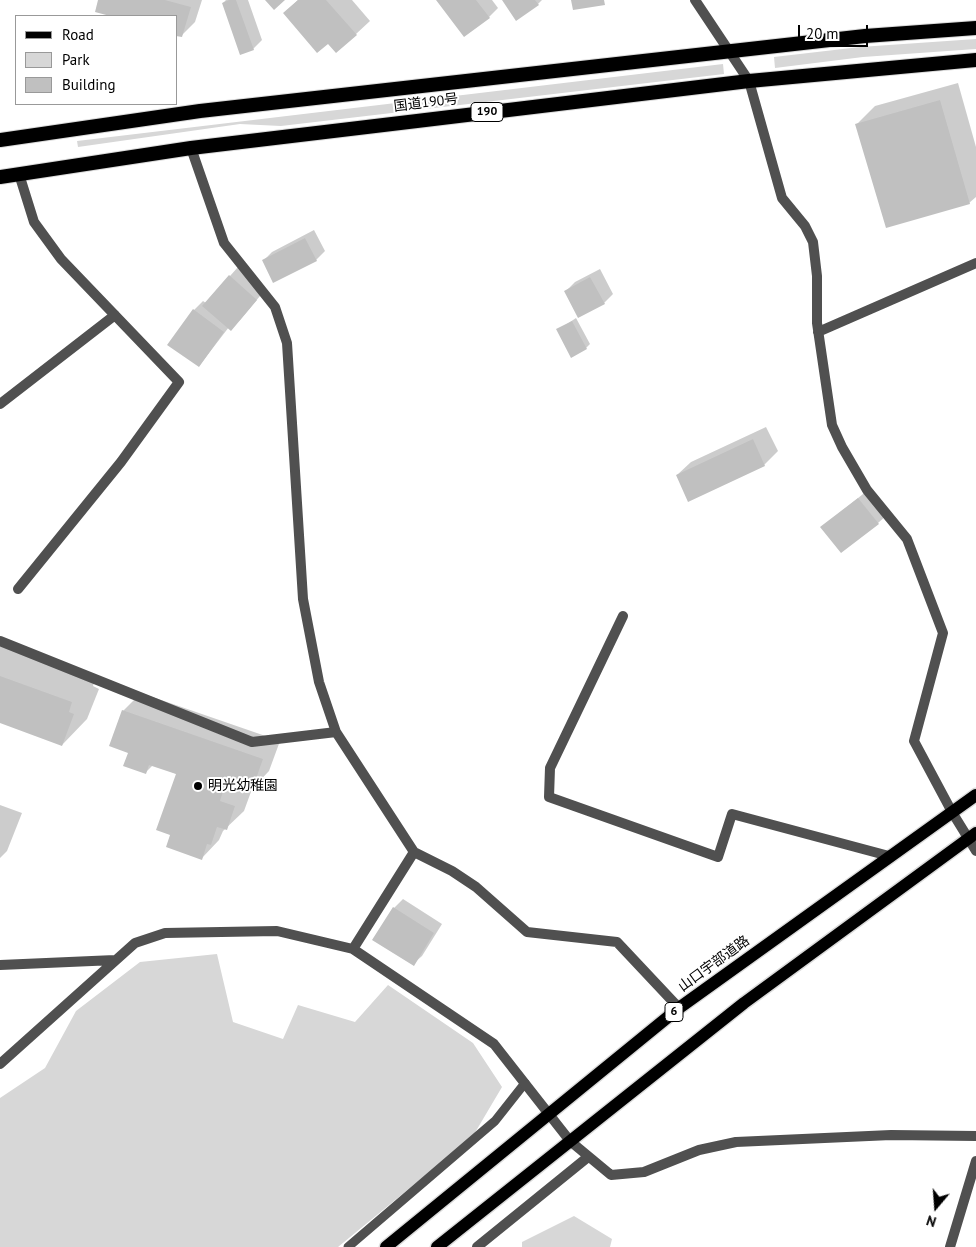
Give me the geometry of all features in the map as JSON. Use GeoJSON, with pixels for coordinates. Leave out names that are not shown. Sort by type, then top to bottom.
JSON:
{"type":"FeatureCollection","features":[{"type":"Feature","properties":{"kind":"highway","name":"国道190号"},"geometry":{"type":"LineString","coordinates":[[0,140],[200,111],[865,36],[976,28]]}},
{"type":"Feature","properties":{"kind":"highway","name":"国道190号"},"geometry":{"type":"LineString","coordinates":[[0,177],[191,148],[749,81],[976,60]]}},
{"type":"Feature","properties":{"kind":"main road","name":"山口宇部道路"},"geometry":{"type":"LineString","coordinates":[[386,1247],[679,1008],[976,795]]}},
{"type":"Feature","properties":{"kind":"main road"},"geometry":{"type":"LineString","coordinates":[[437,1247],[744,1003],[972,835]]}},
{"type":"Feature","properties":{"kind":"street"},"geometry":{"type":"LineString","coordinates":[[695,0],[749,81],[782,198],[805,226],[813,242],[817,276],[818,332],[832,425],[842,447],[867,490],[907,539],[943,633],[914,741],[952,812],[972,835],[976,851]]}},
{"type":"Feature","properties":{"kind":"street"},"geometry":{"type":"LineString","coordinates":[[191,148],[224,243],[275,308],[287,343],[303,599],[319,682],[336,732],[414,852],[452,871],[476,887],[527,932],[617,942],[679,1008]]}},
{"type":"Feature","properties":{"kind":"street"},"geometry":{"type":"LineString","coordinates":[[18,589],[122,462],[179,382],[60,259],[34,222],[19,174]]}},
{"type":"Feature","properties":{"kind":"street"},"geometry":{"type":"LineString","coordinates":[[818,332],[976,263]]}},
{"type":"Feature","properties":{"kind":"street"},"geometry":{"type":"LineString","coordinates":[[0,404],[115,315]]}},
{"type":"Feature","properties":{"kind":"street"},"geometry":{"type":"LineString","coordinates":[[623,616],[550,768],[549,797],[718,857],[732,814],[889,856]]}},
{"type":"Feature","properties":{"kind":"street"},"geometry":{"type":"LineString","coordinates":[[0,641],[252,742],[336,732]]}},
{"type":"Feature","properties":{"kind":"street"},"geometry":{"type":"LineString","coordinates":[[353,949],[414,852]]}},
{"type":"Feature","properties":{"kind":"street"},"geometry":{"type":"LineString","coordinates":[[0,1064],[135,943],[165,933],[277,931],[353,949],[494,1044],[570,1141],[611,1175],[644,1172],[700,1150],[736,1142],[891,1135],[976,1136]]}},
{"type":"Feature","properties":{"kind":"street"},"geometry":{"type":"LineString","coordinates":[[0,965],[115,960]]}},
{"type":"Feature","properties":{"kind":"street"},"geometry":{"type":"LineString","coordinates":[[477,1247],[588,1157]]}},
{"type":"Feature","properties":{"kind":"street"},"geometry":{"type":"LineString","coordinates":[[950,1247],[976,1161]]}},
{"type":"Feature","properties":{"kind":"lane"},"geometry":{"type":"LineString","coordinates":[[348,1247],[495,1121],[525,1083]]}},
{"type":"Feature","properties":{"kind":"green space"},"geometry":{"type":"Polygon","coordinates":[[[976,39],[976,49],[863,57],[775,68],[774,57],[860,47],[976,39]]]}},
{"type":"Feature","properties":{"kind":"green space"},"geometry":{"type":"Polygon","coordinates":[[[723,64],[724,74],[281,126],[240,124],[78,147],[77,141],[723,64]]]}},
{"type":"Feature","properties":{"kind":"green space"},"geometry":{"type":"Polygon","coordinates":[[[217,954],[233,1022],[283,1039],[298,1005],[355,1022],[388,985],[473,1043],[502,1087],[473,1136],[338,1247],[0,1247],[0,1098],[45,1068],[76,1011],[140,962],[217,954]]]}},
{"type":"Feature","properties":{"kind":"green space"},"geometry":{"type":"Polygon","coordinates":[[[574,1216],[612,1239],[610,1247],[522,1247],[522,1242],[574,1216]]]}},
{"type":"Feature","properties":{"kind":"building"},"geometry":{"type":"Polygon","coordinates":[[[98,0],[165,0],[191,7],[182,37],[178,36],[178,15],[106,15],[95,12],[98,0]]]}},
{"type":"Feature","properties":{"kind":"building"},"geometry":{"type":"Polygon","coordinates":[[[236,0],[254,50],[240,55],[222,3],[236,0]]]}},
{"type":"Feature","properties":{"kind":"building"},"geometry":{"type":"Polygon","coordinates":[[[265,0],[285,0],[274,10],[265,0]]]}},
{"type":"Feature","properties":{"kind":"building"},"geometry":{"type":"Polygon","coordinates":[[[298,0],[326,0],[357,35],[336,53],[328,44],[317,53],[283,13],[298,0]]]}},
{"type":"Feature","properties":{"kind":"building"},"geometry":{"type":"Polygon","coordinates":[[[436,0],[476,0],[490,18],[464,37],[436,0]]]}},
{"type":"Feature","properties":{"kind":"building"},"geometry":{"type":"Polygon","coordinates":[[[502,0],[535,0],[539,5],[516,21],[502,0]]]}},
{"type":"Feature","properties":{"kind":"building"},"geometry":{"type":"Polygon","coordinates":[[[571,0],[604,0],[605,5],[573,10],[571,0]]]}},
{"type":"Feature","properties":{"kind":"building"},"geometry":{"type":"Polygon","coordinates":[[[940,100],[970,204],[886,228],[855,124],[940,100]]]}},
{"type":"Feature","properties":{"kind":"building"},"geometry":{"type":"Polygon","coordinates":[[[305,238],[317,261],[273,283],[262,260],[305,238]]]}},
{"type":"Feature","properties":{"kind":"building"},"geometry":{"type":"Polygon","coordinates":[[[229,275],[257,300],[231,331],[202,306],[229,275]]]}},
{"type":"Feature","properties":{"kind":"building"},"geometry":{"type":"Polygon","coordinates":[[[590,277],[605,304],[578,318],[564,291],[590,277]]]}},
{"type":"Feature","properties":{"kind":"building"},"geometry":{"type":"Polygon","coordinates":[[[193,309],[224,332],[199,367],[167,345],[193,309]]]}},
{"type":"Feature","properties":{"kind":"building"},"geometry":{"type":"Polygon","coordinates":[[[572,321],[587,349],[571,358],[556,329],[572,321]]]}},
{"type":"Feature","properties":{"kind":"building"},"geometry":{"type":"Polygon","coordinates":[[[753,439],[765,466],[688,502],[676,475],[753,439]]]}},
{"type":"Feature","properties":{"kind":"building"},"geometry":{"type":"Polygon","coordinates":[[[858,498],[879,524],[841,553],[820,527],[858,498]]]}},
{"type":"Feature","properties":{"kind":"building"},"geometry":{"type":"Polygon","coordinates":[[[0,676],[72,702],[69,712],[74,714],[62,746],[0,723],[0,676]]]}},
{"type":"Feature","properties":{"kind":"building","name":"明光幼稚園"},"geometry":{"type":"Polygon","coordinates":[[[122,710],[263,759],[252,790],[226,782],[220,801],[235,806],[227,830],[217,827],[211,845],[207,844],[202,860],[166,847],[170,835],[156,830],[176,774],[149,765],[146,774],[123,766],[128,753],[109,746],[122,710]]]}},
{"type":"Feature","properties":{"kind":"building"},"geometry":{"type":"Polygon","coordinates":[[[393,907],[434,933],[414,966],[372,940],[393,907]]]}},
{"type":"Feature","properties":{"kind":"place","name":"明光幼稚園"},"geometry":{"type":"Point","coordinates":[198,786]}}]}
